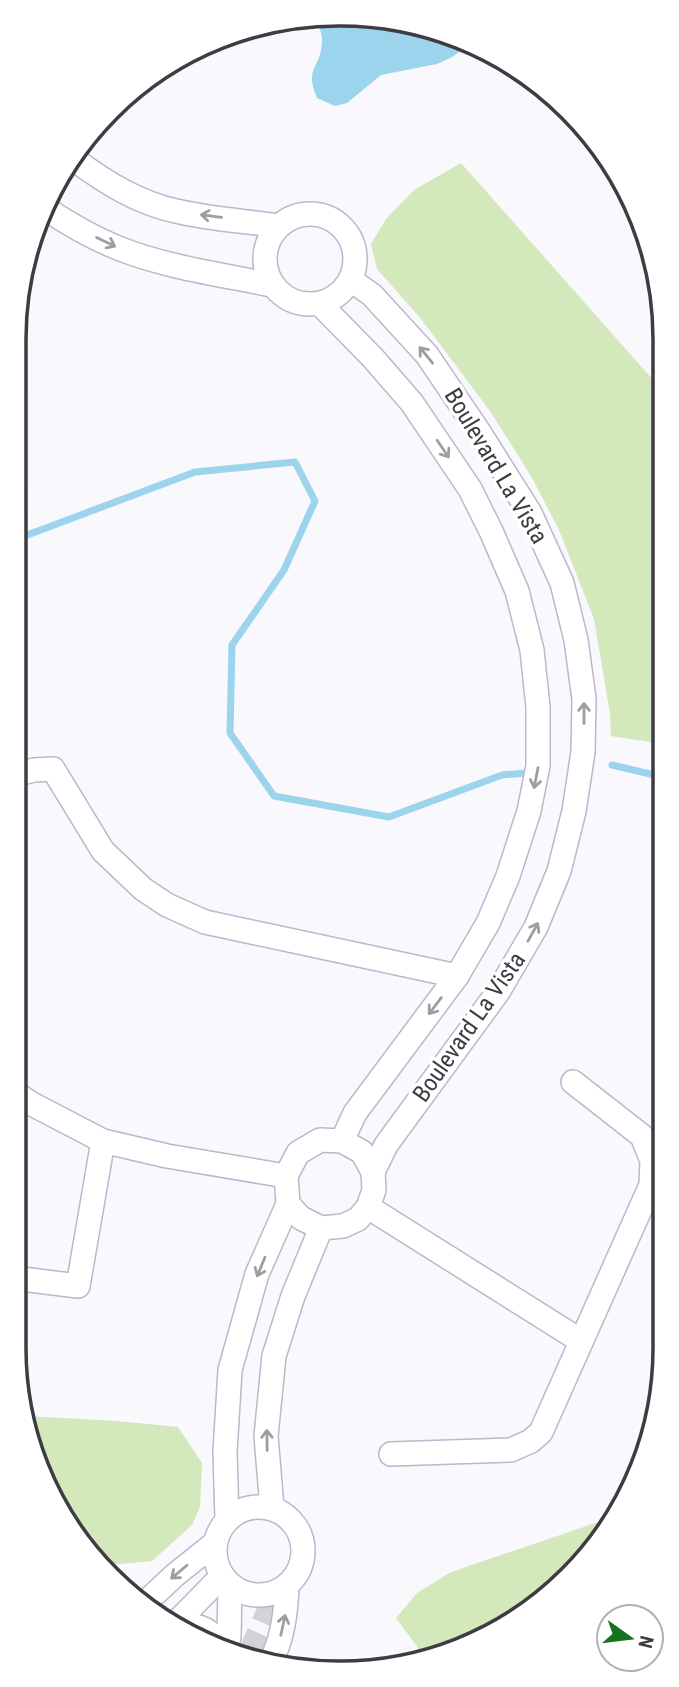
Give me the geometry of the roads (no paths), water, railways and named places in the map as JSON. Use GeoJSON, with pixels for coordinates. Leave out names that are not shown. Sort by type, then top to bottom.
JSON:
{"type":"FeatureCollection","features":[{"type":"Feature","properties":{"kind":"street"},"geometry":{"type":"LineString","coordinates":[[80,164],[103,181],[138,199],[175,211],[279,226]]}},
{"type":"Feature","properties":{"kind":"street"},"geometry":{"type":"LineString","coordinates":[[309,213],[326,216],[340,224],[352,240],[356,260],[351,280],[338,296],[320,304],[293,302],[281,295],[272,285],[266,270],[265,254],[269,238],[293,216],[309,213]]}},
{"type":"Feature","properties":{"kind":"street"},"geometry":{"type":"LineString","coordinates":[[53,214],[119,248],[168,263],[272,285]]}},
{"type":"Feature","properties":{"kind":"street","name":"Boulevard La Vista"},"geometry":{"type":"LineString","coordinates":[[351,280],[372,295],[427,355],[530,513],[562,583],[576,640],[584,699],[583,752],[574,811],[559,872],[537,927],[498,992],[386,1145],[373,1172]]}},
{"type":"Feature","properties":{"kind":"street","name":"Boulevard La Vista"},"geometry":{"type":"LineString","coordinates":[[320,304],[412,403],[470,489],[517,591],[532,650],[538,707],[538,766],[529,811],[508,876],[488,923],[457,976],[355,1113],[342,1141]]}},
{"type":"Feature","properties":{"kind":"street"},"geometry":{"type":"LineString","coordinates":[[26,772],[53,769],[103,851],[143,889],[167,905],[205,922],[457,976]]}},
{"type":"Feature","properties":{"kind":"street"},"geometry":{"type":"LineString","coordinates":[[391,1454],[511,1450],[531,1441],[541,1432],[651,1185],[652,1161],[642,1136],[572,1082]]}},
{"type":"Feature","properties":{"kind":"street"},"geometry":{"type":"LineString","coordinates":[[26,1100],[103,1141],[167,1156],[286,1176]]}},
{"type":"Feature","properties":{"kind":"street"},"geometry":{"type":"LineString","coordinates":[[151,1597],[215,1543],[227,1520],[225,1452],[230,1370],[257,1274],[288,1204],[286,1176],[298,1153],[320,1140],[342,1141],[362,1152],[373,1172],[374,1190],[368,1207],[358,1219],[344,1226],[321,1228],[301,1218],[288,1204]]}},
{"type":"Feature","properties":{"kind":"street"},"geometry":{"type":"LineString","coordinates":[[26,1280],[78,1286],[103,1141]]}},
{"type":"Feature","properties":{"kind":"street"},"geometry":{"type":"LineString","coordinates":[[368,1207],[581,1342]]}},
{"type":"Feature","properties":{"kind":"street"},"geometry":{"type":"LineString","coordinates":[[272,1508],[267,1436],[274,1356],[293,1296],[321,1228]]}},
{"type":"Feature","properties":{"kind":"street"},"geometry":{"type":"LineString","coordinates":[[226,1581],[248,1594],[268,1595],[286,1586],[299,1571],[303,1552],[300,1533],[289,1517],[272,1508],[247,1508],[227,1520]]}},
{"type":"Feature","properties":{"kind":"street"},"geometry":{"type":"LineString","coordinates":[[215,1543],[215,1560],[226,1581],[228,1640]]}},
{"type":"Feature","properties":{"kind":"street"},"geometry":{"type":"LineString","coordinates":[[183,1619],[226,1581]]}},
{"type":"Feature","properties":{"kind":"street"},"geometry":{"type":"LineString","coordinates":[[274,1654],[283,1628],[286,1586]]}},
{"type":"Feature","properties":{"kind":"water"},"geometry":{"type":"Polygon","coordinates":[[[319,27],[380,29],[421,37],[461,51],[437,64],[381,75],[347,103],[335,106],[317,98],[313,88],[312,74],[321,52],[319,27]]]}},
{"type":"Feature","properties":{"kind":"waterway"},"geometry":{"type":"LineString","coordinates":[[26,535],[195,472],[295,462],[315,501],[284,570],[232,645],[230,733],[274,796],[389,817],[502,775],[527,773]]}},
{"type":"Feature","properties":{"kind":"waterway"},"geometry":{"type":"LineString","coordinates":[[612,765],[653,775]]}},
{"type":"Feature","properties":{"kind":"tunnel"},"geometry":{"type":"LineString","coordinates":[[252,1648],[277,1591]]}}]}
